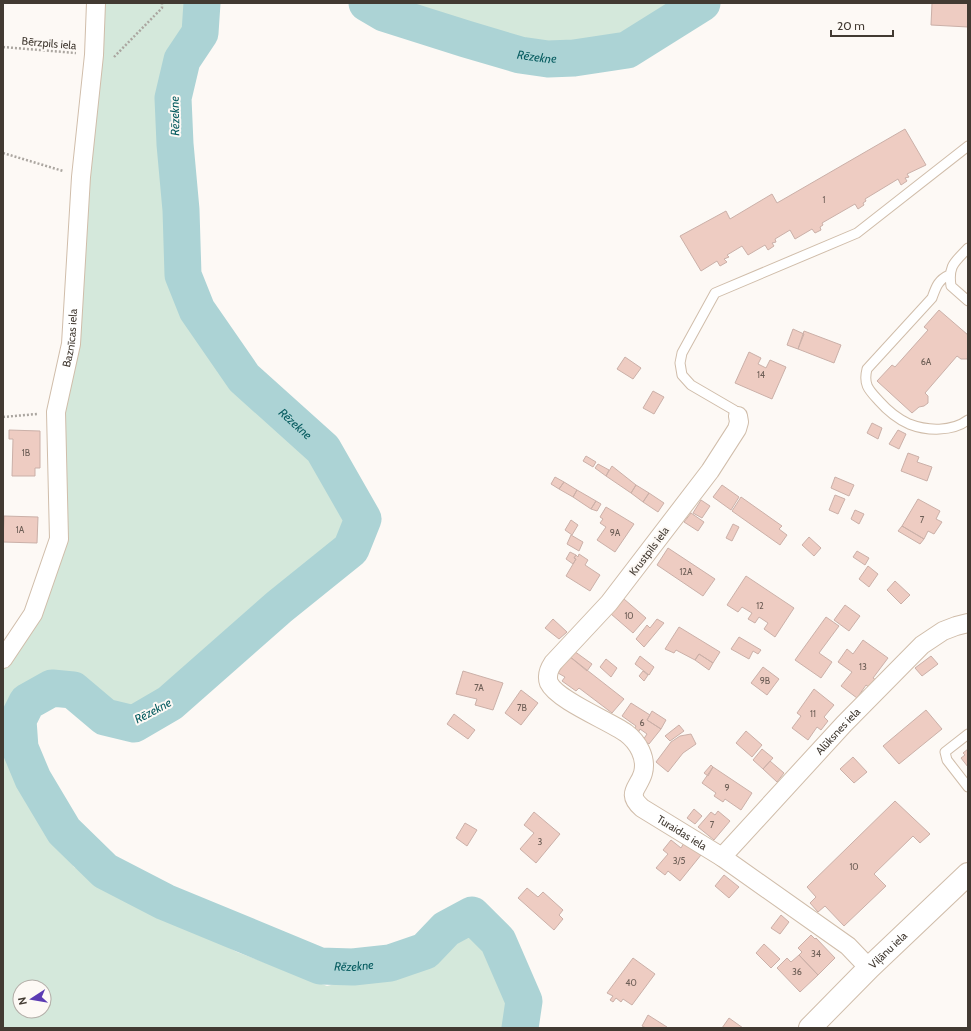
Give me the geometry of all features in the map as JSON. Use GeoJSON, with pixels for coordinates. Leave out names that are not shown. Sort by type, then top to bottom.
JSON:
{"type":"FeatureCollection","features":[{"type":"Feature","properties":{"kind":"main road","name":"Viļānu iela"},"geometry":{"type":"LineString","coordinates":[[810,1028],[869,968],[968,874]]}},
{"type":"Feature","properties":{"kind":"street","name":"Baznīcas iela"},"geometry":{"type":"LineString","coordinates":[[3,658],[33,614],[59,539],[56,412],[72,344],[81,177],[94,55],[96,3]]}},
{"type":"Feature","properties":{"kind":"street","name":"Krustpils iela"},"geometry":{"type":"LineString","coordinates":[[547,678],[548,670],[553,663],[609,603],[710,471],[737,429],[739,422],[738,416]]}},
{"type":"Feature","properties":{"kind":"street","name":"Alūksnes iela"},"geometry":{"type":"LineString","coordinates":[[722,857],[844,724],[922,645],[943,631],[968,623]]}},
{"type":"Feature","properties":{"kind":"street","name":"Turaidas iela"},"geometry":{"type":"LineString","coordinates":[[547,678],[549,684],[562,695],[578,706],[626,733],[635,741],[641,751],[644,762],[643,773],[636,785],[634,794],[636,803],[722,857],[848,946],[869,968]]}},
{"type":"Feature","properties":{"kind":"lane"},"geometry":{"type":"LineString","coordinates":[[738,416],[734,410],[691,385],[682,375],[680,363],[682,353],[715,293],[857,233],[968,146]]}},
{"type":"Feature","properties":{"kind":"lane"},"geometry":{"type":"LineString","coordinates":[[968,248],[952,266],[949,275],[951,286],[968,301]]}},
{"type":"Feature","properties":{"kind":"lane"},"geometry":{"type":"LineString","coordinates":[[949,275],[941,278],[932,298],[867,369],[864,380],[869,390],[888,410],[908,424],[928,429],[948,429],[968,420]]}},
{"type":"Feature","properties":{"kind":"lane"},"geometry":{"type":"LineString","coordinates":[[968,734],[945,752],[947,760],[968,788]]}},
{"type":"Feature","properties":{"kind":"path"},"geometry":{"type":"LineString","coordinates":[[91,80],[162,8],[162,3]]}},
{"type":"Feature","properties":{"kind":"path","name":"Bērzpils iela"},"geometry":{"type":"LineString","coordinates":[[3,47],[94,55]]}},
{"type":"Feature","properties":{"kind":"path"},"geometry":{"type":"LineString","coordinates":[[3,153],[81,177]]}},
{"type":"Feature","properties":{"kind":"path"},"geometry":{"type":"LineString","coordinates":[[3,417],[56,412]]}},
{"type":"Feature","properties":{"kind":"green space"},"geometry":{"type":"Polygon","coordinates":[[[102,3],[202,3],[200,33],[182,60],[173,98],[183,275],[197,310],[244,378],[323,449],[363,519],[351,549],[279,607],[170,703],[134,724],[75,677],[14,690],[5,743],[74,867],[237,952],[327,986],[433,960],[425,951],[472,915],[516,1028],[3,1028],[3,665],[59,539],[56,412],[102,3]]]}},
{"type":"Feature","properties":{"kind":"green space"},"geometry":{"type":"Polygon","coordinates":[[[375,3],[692,3],[675,21],[582,57],[466,39],[375,3]]]}},
{"type":"Feature","properties":{"kind":"building"},"geometry":{"type":"Polygon","coordinates":[[[932,3],[968,3],[968,27],[931,25],[932,3]]]}},
{"type":"Feature","properties":{"kind":"building"},"geometry":{"type":"Polygon","coordinates":[[[905,129],[926,165],[907,174],[909,177],[905,178],[907,181],[901,185],[898,179],[865,199],[866,201],[863,203],[864,205],[858,209],[855,204],[822,223],[823,225],[820,227],[821,230],[815,233],[812,229],[795,239],[790,230],[775,239],[776,242],[772,243],[774,246],[768,250],[765,245],[748,255],[742,246],[727,255],[729,257],[724,259],[727,262],[720,266],[717,261],[701,271],[680,236],[726,211],[730,219],[772,194],[777,203],[905,129]]]}},
{"type":"Feature","properties":{"kind":"building"},"geometry":{"type":"Polygon","coordinates":[[[939,310],[968,335],[968,357],[967,359],[961,359],[957,356],[925,393],[928,396],[928,403],[919,407],[912,413],[877,381],[892,365],[895,367],[928,330],[924,327],[939,310]]]}},
{"type":"Feature","properties":{"kind":"building"},"geometry":{"type":"Polygon","coordinates":[[[793,329],[804,334],[798,349],[787,345],[793,329]]]}},
{"type":"Feature","properties":{"kind":"building"},"geometry":{"type":"Polygon","coordinates":[[[804,331],[841,345],[834,363],[798,349],[804,331]]]}},
{"type":"Feature","properties":{"kind":"building"},"geometry":{"type":"Polygon","coordinates":[[[749,352],[761,358],[758,364],[766,368],[770,360],[786,367],[772,399],[735,383],[749,352]]]}},
{"type":"Feature","properties":{"kind":"building"},"geometry":{"type":"Polygon","coordinates":[[[625,357],[641,368],[633,379],[617,369],[625,357]]]}},
{"type":"Feature","properties":{"kind":"building"},"geometry":{"type":"Polygon","coordinates":[[[653,391],[664,397],[654,414],[643,408],[653,391]]]}},
{"type":"Feature","properties":{"kind":"building"},"geometry":{"type":"Polygon","coordinates":[[[872,423],[882,428],[878,439],[867,433],[872,423]]]}},
{"type":"Feature","properties":{"kind":"building"},"geometry":{"type":"Polygon","coordinates":[[[9,430],[40,431],[40,468],[35,468],[35,476],[12,476],[13,439],[9,439],[9,430]]]}},
{"type":"Feature","properties":{"kind":"building"},"geometry":{"type":"Polygon","coordinates":[[[898,430],[906,434],[899,449],[889,444],[898,430]]]}},
{"type":"Feature","properties":{"kind":"building"},"geometry":{"type":"Polygon","coordinates":[[[908,453],[919,457],[917,462],[932,467],[927,481],[901,471],[908,453]]]}},
{"type":"Feature","properties":{"kind":"building"},"geometry":{"type":"Polygon","coordinates":[[[586,456],[596,462],[593,467],[583,461],[586,456]]]}},
{"type":"Feature","properties":{"kind":"building"},"geometry":{"type":"Polygon","coordinates":[[[598,464],[609,470],[606,476],[595,468],[598,464]]]}},
{"type":"Feature","properties":{"kind":"building"},"geometry":{"type":"Polygon","coordinates":[[[612,466],[636,485],[631,493],[606,476],[612,466]]]}},
{"type":"Feature","properties":{"kind":"building"},"geometry":{"type":"Polygon","coordinates":[[[555,477],[564,482],[559,489],[551,484],[555,477]]]}},
{"type":"Feature","properties":{"kind":"building"},"geometry":{"type":"Polygon","coordinates":[[[835,477],[854,485],[849,496],[831,488],[835,477]]]}},
{"type":"Feature","properties":{"kind":"building"},"geometry":{"type":"Polygon","coordinates":[[[564,482],[577,490],[573,497],[559,489],[564,482]]]}},
{"type":"Feature","properties":{"kind":"building"},"geometry":{"type":"Polygon","coordinates":[[[636,485],[649,493],[643,502],[631,493],[636,485]]]}},
{"type":"Feature","properties":{"kind":"building"},"geometry":{"type":"Polygon","coordinates":[[[722,485],[739,497],[731,510],[713,497],[722,485]]]}},
{"type":"Feature","properties":{"kind":"building"},"geometry":{"type":"Polygon","coordinates":[[[577,490],[596,501],[591,509],[573,497],[577,490]]]}},
{"type":"Feature","properties":{"kind":"building"},"geometry":{"type":"Polygon","coordinates":[[[649,493],[664,503],[658,512],[643,502],[649,493]]]}},
{"type":"Feature","properties":{"kind":"building"},"geometry":{"type":"Polygon","coordinates":[[[835,495],[845,499],[838,514],[829,510],[835,495]]]}},
{"type":"Feature","properties":{"kind":"building"},"geometry":{"type":"Polygon","coordinates":[[[741,497],[782,526],[779,529],[787,535],[780,545],[732,511],[741,497]]]}},
{"type":"Feature","properties":{"kind":"building"},"geometry":{"type":"Polygon","coordinates":[[[918,499],[940,511],[936,519],[942,522],[934,534],[928,531],[924,539],[902,526],[918,499]]]}},
{"type":"Feature","properties":{"kind":"building"},"geometry":{"type":"Polygon","coordinates":[[[701,500],[710,506],[702,518],[693,513],[701,500]]]}},
{"type":"Feature","properties":{"kind":"building"},"geometry":{"type":"Polygon","coordinates":[[[596,501],[601,504],[597,511],[591,509],[596,501]]]}},
{"type":"Feature","properties":{"kind":"building"},"geometry":{"type":"Polygon","coordinates":[[[606,507],[634,524],[615,552],[597,540],[606,527],[600,523],[603,519],[600,517],[606,507]]]}},
{"type":"Feature","properties":{"kind":"building"},"geometry":{"type":"Polygon","coordinates":[[[855,510],[864,514],[859,524],[851,519],[855,510]]]}},
{"type":"Feature","properties":{"kind":"building"},"geometry":{"type":"Polygon","coordinates":[[[691,513],[704,522],[698,531],[684,522],[691,513]]]}},
{"type":"Feature","properties":{"kind":"building"},"geometry":{"type":"Polygon","coordinates":[[[4,516],[38,517],[37,543],[3,542],[4,516]]]}},
{"type":"Feature","properties":{"kind":"building"},"geometry":{"type":"Polygon","coordinates":[[[571,520],[578,525],[572,535],[565,530],[571,520]]]}},
{"type":"Feature","properties":{"kind":"building"},"geometry":{"type":"Polygon","coordinates":[[[733,524],[739,527],[732,541],[726,538],[733,524]]]}},
{"type":"Feature","properties":{"kind":"building"},"geometry":{"type":"Polygon","coordinates":[[[902,526],[924,539],[920,544],[898,531],[902,526]]]}},
{"type":"Feature","properties":{"kind":"building"},"geometry":{"type":"Polygon","coordinates":[[[571,535],[583,542],[579,551],[567,544],[571,535]]]}},
{"type":"Feature","properties":{"kind":"building"},"geometry":{"type":"Polygon","coordinates":[[[809,537],[821,548],[814,556],[802,545],[809,537]]]}},
{"type":"Feature","properties":{"kind":"building"},"geometry":{"type":"Polygon","coordinates":[[[668,548],[715,579],[703,596],[657,565],[668,548]]]}},
{"type":"Feature","properties":{"kind":"building"},"geometry":{"type":"Polygon","coordinates":[[[857,551],[869,558],[865,565],[853,557],[857,551]]]}},
{"type":"Feature","properties":{"kind":"building"},"geometry":{"type":"Polygon","coordinates":[[[570,552],[576,555],[574,558],[576,559],[573,564],[566,559],[570,552]]]}},
{"type":"Feature","properties":{"kind":"building"},"geometry":{"type":"Polygon","coordinates":[[[579,554],[588,560],[585,565],[600,575],[590,591],[566,576],[576,559],[574,558],[576,555],[578,557],[579,554]]]}},
{"type":"Feature","properties":{"kind":"building"},"geometry":{"type":"Polygon","coordinates":[[[868,566],[878,574],[869,587],[859,579],[868,566]]]}},
{"type":"Feature","properties":{"kind":"building"},"geometry":{"type":"Polygon","coordinates":[[[746,576],[794,608],[775,637],[764,629],[768,623],[759,617],[755,623],[748,619],[752,613],[742,607],[738,612],[727,605],[746,576]]]}},
{"type":"Feature","properties":{"kind":"building"},"geometry":{"type":"Polygon","coordinates":[[[895,581],[910,595],[901,604],[887,590],[895,581]]]}},
{"type":"Feature","properties":{"kind":"building"},"geometry":{"type":"Polygon","coordinates":[[[624,599],[646,618],[633,633],[611,614],[624,599]]]}},
{"type":"Feature","properties":{"kind":"building"},"geometry":{"type":"Polygon","coordinates":[[[845,605],[860,616],[849,631],[834,620],[845,605]]]}},
{"type":"Feature","properties":{"kind":"building"},"geometry":{"type":"Polygon","coordinates":[[[826,617],[839,626],[819,653],[832,662],[821,678],[795,660],[826,617]]]}},
{"type":"Feature","properties":{"kind":"building"},"geometry":{"type":"Polygon","coordinates":[[[553,619],[567,632],[559,639],[545,628],[553,619]]]}},
{"type":"Feature","properties":{"kind":"building"},"geometry":{"type":"Polygon","coordinates":[[[657,619],[664,623],[644,647],[636,639],[647,625],[650,628],[657,619]]]}},
{"type":"Feature","properties":{"kind":"building"},"geometry":{"type":"Polygon","coordinates":[[[679,627],[720,652],[713,663],[699,654],[695,660],[676,650],[674,653],[665,649],[679,627]]]}},
{"type":"Feature","properties":{"kind":"building"},"geometry":{"type":"Polygon","coordinates":[[[739,637],[761,650],[758,654],[753,651],[749,659],[731,649],[739,637]]]}},
{"type":"Feature","properties":{"kind":"building"},"geometry":{"type":"Polygon","coordinates":[[[863,640],[888,658],[873,678],[876,680],[870,688],[866,685],[857,698],[841,686],[852,672],[838,662],[847,649],[853,654],[863,640]]]}},
{"type":"Feature","properties":{"kind":"building"},"geometry":{"type":"Polygon","coordinates":[[[574,651],[592,664],[587,671],[569,656],[574,651]]]}},
{"type":"Feature","properties":{"kind":"building"},"geometry":{"type":"Polygon","coordinates":[[[699,654],[713,663],[709,670],[695,660],[699,654]]]}},
{"type":"Feature","properties":{"kind":"building"},"geometry":{"type":"Polygon","coordinates":[[[569,656],[624,699],[612,713],[579,688],[576,691],[562,681],[565,677],[558,673],[569,656]]]}},
{"type":"Feature","properties":{"kind":"building"},"geometry":{"type":"Polygon","coordinates":[[[640,656],[654,667],[649,675],[635,664],[640,656]]]}},
{"type":"Feature","properties":{"kind":"building"},"geometry":{"type":"Polygon","coordinates":[[[931,656],[938,664],[922,676],[915,668],[931,656]]]}},
{"type":"Feature","properties":{"kind":"building"},"geometry":{"type":"Polygon","coordinates":[[[606,659],[617,668],[611,677],[600,667],[606,659]]]}},
{"type":"Feature","properties":{"kind":"building"},"geometry":{"type":"Polygon","coordinates":[[[763,667],[779,679],[767,695],[751,683],[763,667]]]}},
{"type":"Feature","properties":{"kind":"building"},"geometry":{"type":"Polygon","coordinates":[[[463,671],[503,683],[493,710],[475,705],[477,699],[456,694],[463,671]]]}},
{"type":"Feature","properties":{"kind":"building"},"geometry":{"type":"Polygon","coordinates":[[[643,671],[648,675],[644,681],[639,676],[643,671]]]}},
{"type":"Feature","properties":{"kind":"building"},"geometry":{"type":"Polygon","coordinates":[[[814,689],[834,705],[824,717],[828,721],[821,730],[817,727],[808,740],[792,728],[801,716],[797,713],[814,689]]]}},
{"type":"Feature","properties":{"kind":"building"},"geometry":{"type":"Polygon","coordinates":[[[521,690],[538,703],[521,725],[505,713],[521,690]]]}},
{"type":"Feature","properties":{"kind":"building"},"geometry":{"type":"Polygon","coordinates":[[[631,703],[650,715],[647,720],[661,729],[649,744],[643,740],[647,734],[640,729],[638,733],[634,730],[636,726],[622,716],[631,703]]]}},
{"type":"Feature","properties":{"kind":"building"},"geometry":{"type":"Polygon","coordinates":[[[926,710],[942,729],[899,764],[883,746],[926,710]]]}},
{"type":"Feature","properties":{"kind":"building"},"geometry":{"type":"Polygon","coordinates":[[[652,711],[666,720],[661,729],[647,720],[652,711]]]}},
{"type":"Feature","properties":{"kind":"building"},"geometry":{"type":"Polygon","coordinates":[[[454,714],[475,730],[468,739],[447,724],[454,714]]]}},
{"type":"Feature","properties":{"kind":"building"},"geometry":{"type":"Polygon","coordinates":[[[679,725],[684,731],[670,741],[665,736],[679,725]]]}},
{"type":"Feature","properties":{"kind":"building"},"geometry":{"type":"Polygon","coordinates":[[[746,731],[762,745],[752,757],[736,743],[746,731]]]}},
{"type":"Feature","properties":{"kind":"building"},"geometry":{"type":"Polygon","coordinates":[[[691,734],[696,744],[683,753],[668,772],[656,762],[671,742],[680,736],[691,734]]]}},
{"type":"Feature","properties":{"kind":"building"},"geometry":{"type":"Polygon","coordinates":[[[762,749],[773,758],[763,769],[753,760],[762,749]]]}},
{"type":"Feature","properties":{"kind":"building"},"geometry":{"type":"Polygon","coordinates":[[[968,749],[968,767],[961,758],[965,755],[963,753],[968,749]]]}},
{"type":"Feature","properties":{"kind":"building"},"geometry":{"type":"Polygon","coordinates":[[[853,757],[867,772],[854,783],[840,769],[853,757]]]}},
{"type":"Feature","properties":{"kind":"building"},"geometry":{"type":"Polygon","coordinates":[[[770,761],[784,773],[777,782],[763,769],[770,761]]]}},
{"type":"Feature","properties":{"kind":"building"},"geometry":{"type":"Polygon","coordinates":[[[711,765],[713,767],[708,776],[704,773],[711,765]]]}},
{"type":"Feature","properties":{"kind":"building"},"geometry":{"type":"Polygon","coordinates":[[[713,767],[752,793],[741,810],[725,799],[723,802],[714,796],[716,793],[702,783],[713,767]]]}},
{"type":"Feature","properties":{"kind":"building"},"geometry":{"type":"Polygon","coordinates":[[[895,801],[930,834],[920,843],[913,836],[874,874],[886,886],[844,926],[825,906],[818,912],[810,903],[816,897],[807,887],[895,801]]]}},
{"type":"Feature","properties":{"kind":"building"},"geometry":{"type":"Polygon","coordinates":[[[694,809],[702,816],[695,824],[687,818],[694,809]]]}},
{"type":"Feature","properties":{"kind":"building"},"geometry":{"type":"Polygon","coordinates":[[[718,811],[730,821],[714,840],[698,827],[711,812],[715,815],[718,811]]]}},
{"type":"Feature","properties":{"kind":"building"},"geometry":{"type":"Polygon","coordinates":[[[534,812],[560,834],[536,863],[520,849],[534,833],[524,825],[534,812]]]}},
{"type":"Feature","properties":{"kind":"building"},"geometry":{"type":"Polygon","coordinates":[[[465,823],[477,830],[467,846],[456,838],[465,823]]]}},
{"type":"Feature","properties":{"kind":"building"},"geometry":{"type":"Polygon","coordinates":[[[671,840],[681,848],[685,841],[701,855],[680,881],[668,871],[665,875],[656,868],[668,854],[663,850],[671,840]]]}},
{"type":"Feature","properties":{"kind":"building"},"geometry":{"type":"Polygon","coordinates":[[[724,875],[739,887],[729,898],[715,886],[724,875]]]}},
{"type":"Feature","properties":{"kind":"building"},"geometry":{"type":"Polygon","coordinates":[[[527,888],[538,897],[543,892],[563,910],[559,915],[563,919],[554,930],[518,898],[527,888]]]}},
{"type":"Feature","properties":{"kind":"building"},"geometry":{"type":"Polygon","coordinates":[[[781,915],[789,922],[780,934],[771,928],[781,915]]]}},
{"type":"Feature","properties":{"kind":"building"},"geometry":{"type":"Polygon","coordinates":[[[811,935],[815,939],[816,938],[835,958],[818,975],[799,955],[802,952],[798,948],[811,935]]]}},
{"type":"Feature","properties":{"kind":"building"},"geometry":{"type":"Polygon","coordinates":[[[764,944],[780,959],[771,968],[756,953],[764,944]]]}},
{"type":"Feature","properties":{"kind":"building"},"geometry":{"type":"Polygon","coordinates":[[[799,955],[818,975],[800,992],[777,968],[787,958],[791,962],[799,955]]]}},
{"type":"Feature","properties":{"kind":"building"},"geometry":{"type":"Polygon","coordinates":[[[633,958],[655,974],[632,1005],[623,999],[621,1002],[616,998],[613,1002],[610,1000],[613,996],[607,993],[633,958]]]}},
{"type":"Feature","properties":{"kind":"building"},"geometry":{"type":"Polygon","coordinates":[[[648,1015],[667,1028],[646,1028],[642,1026],[648,1015]]]}},
{"type":"Feature","properties":{"kind":"building"},"geometry":{"type":"Polygon","coordinates":[[[729,1018],[743,1028],[722,1028],[729,1018]]]}},
{"type":"Feature","properties":{"kind":"waterway","name":"Rēzekne"},"geometry":{"type":"LineString","coordinates":[[202,3],[200,33],[182,60],[173,98],[175,144],[181,210],[183,275],[197,310],[244,378],[323,449],[363,519],[351,549],[279,607],[170,703],[134,724],[105,717],[73,690],[52,688],[27,702],[18,720],[20,748],[33,779],[64,831],[105,871],[165,902],[320,966],[353,967],[390,963],[425,951],[446,929],[472,915],[498,941],[524,1001],[520,1028]]}},
{"type":"Feature","properties":{"kind":"waterway","name":"Rēzekne"},"geometry":{"type":"LineString","coordinates":[[367,3],[384,13],[466,39],[520,55],[548,59],[574,58],[627,50],[702,3]]}}]}
